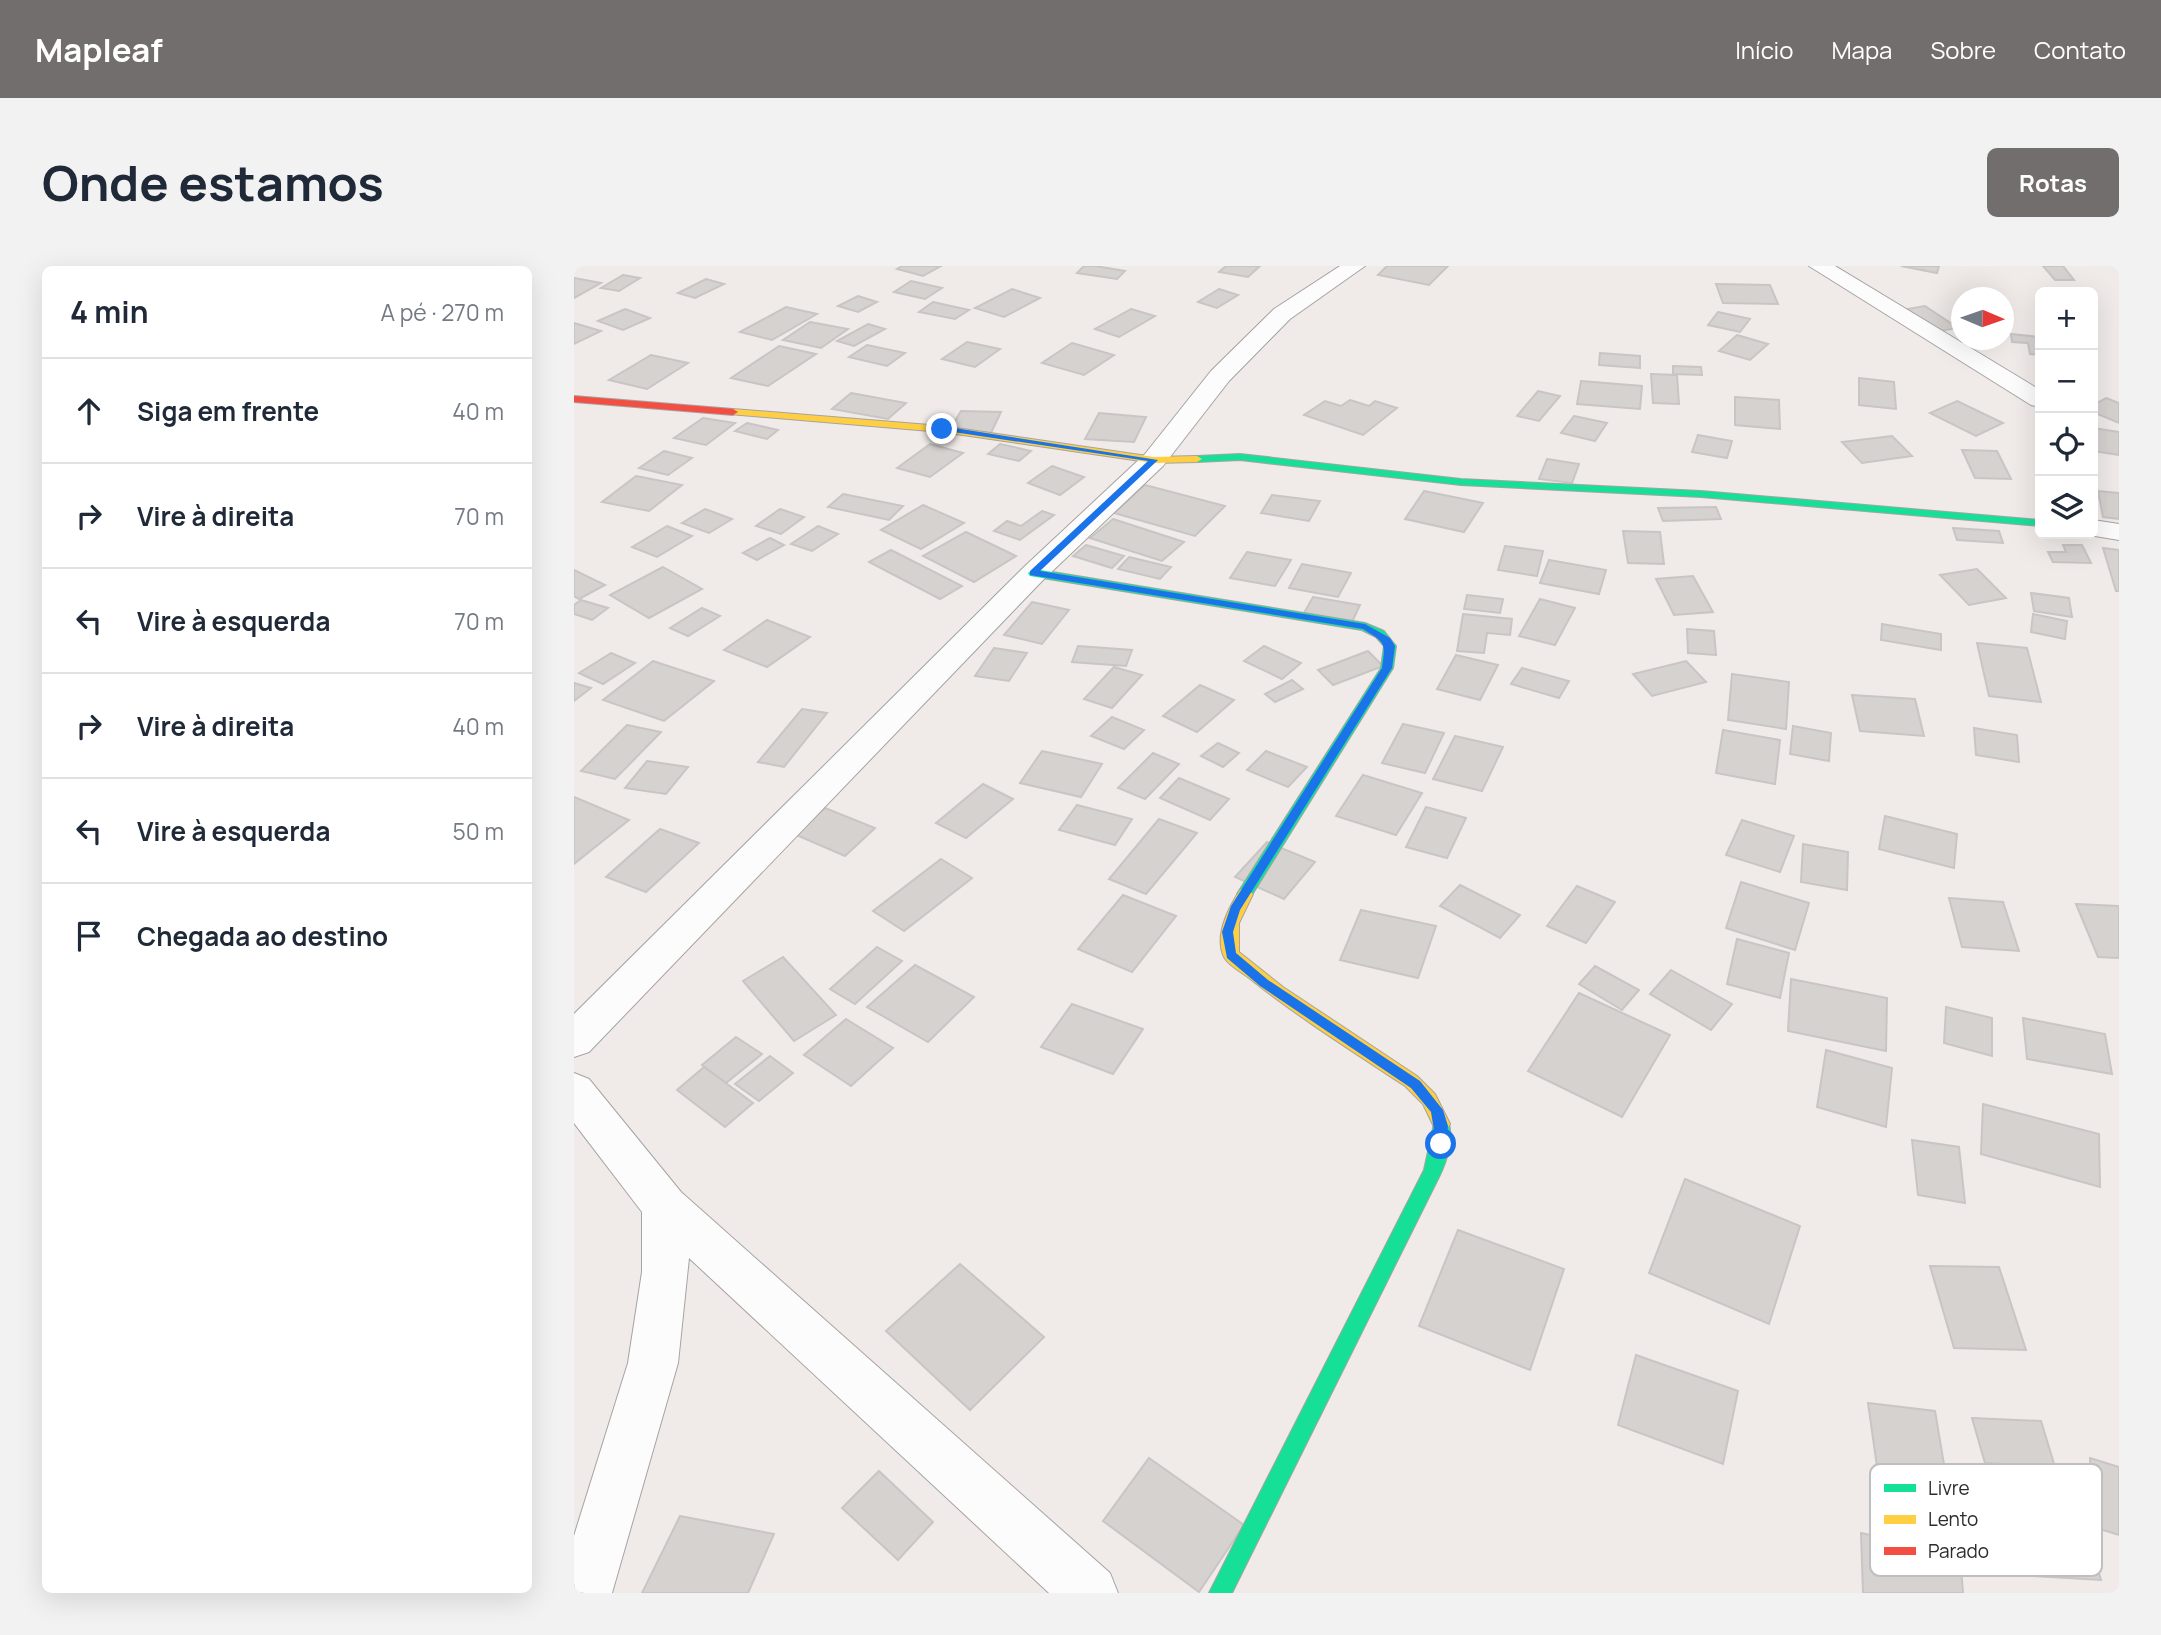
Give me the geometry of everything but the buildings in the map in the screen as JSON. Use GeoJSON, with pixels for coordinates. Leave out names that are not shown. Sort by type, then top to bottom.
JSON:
{"type":"FeatureCollection","features":[{"type":"Feature","properties":{"kind":"street"},"geometry":{"type":"LineString","coordinates":[[574,1040],[1034,573],[1154,460],[1220,376],[1282,314],[1354,266]]}},
{"type":"Feature","properties":{"kind":"street"},"geometry":{"type":"LineString","coordinates":[[1820,266],[2035,397]]}},
{"type":"Feature","properties":{"kind":"street"},"geometry":{"type":"LineString","coordinates":[[574,399],[942,429],[1154,460],[1240,457],[1461,482],[1701,494],[2035,523]]}},
{"type":"Feature","properties":{"kind":"street"},"geometry":{"type":"LineString","coordinates":[[1034,573],[1365,627],[1380,634],[1390,646],[1387,668],[1235,909],[1228,932],[1231,955],[1264,983],[1416,1084],[1437,1110],[1442,1126],[1441,1144],[1433,1171],[1220,1593]]}},
{"type":"Feature","properties":{"kind":"street"},"geometry":{"type":"LineString","coordinates":[[574,1091],[665,1206],[1090,1593]]}},
{"type":"Feature","properties":{"kind":"street"},"geometry":{"type":"LineString","coordinates":[[584,1593],[653,1363],[666,1272],[665,1206]]}},
{"type":"Feature","properties":{"kind":"traffic: fast"},"geometry":{"type":"LineString","coordinates":[[1197,459],[1240,457],[1461,482],[1701,494],[2035,523]]}},
{"type":"Feature","properties":{"kind":"traffic: fast"},"geometry":{"type":"LineString","coordinates":[[1034,573],[1365,627],[1380,634],[1390,646],[1387,668],[1245,894]]}},
{"type":"Feature","properties":{"kind":"traffic: fast"},"geometry":{"type":"LineString","coordinates":[[1220,1593],[1433,1171],[1441,1140],[1441,1124]]}},
{"type":"Feature","properties":{"kind":"traffic: slow"},"geometry":{"type":"LineString","coordinates":[[733,412],[942,429],[1154,460],[1197,459]]}},
{"type":"Feature","properties":{"kind":"traffic: slow"},"geometry":{"type":"LineString","coordinates":[[1245,894],[1232,923],[1231,955],[1277,991],[1411,1081],[1429,1099],[1441,1124]]}},
{"type":"Feature","properties":{"kind":"traffic: jam"},"geometry":{"type":"LineString","coordinates":[[574,399],[733,412]]}},
{"type":"Feature","properties":{"kind":"route"},"geometry":{"type":"LineString","coordinates":[[942,429],[1154,460],[1034,573],[1365,627],[1386,640],[1390,646],[1387,668],[1235,909],[1228,932],[1231,955],[1264,983],[1416,1084],[1437,1110],[1442,1126],[1441,1144]]}}]}
